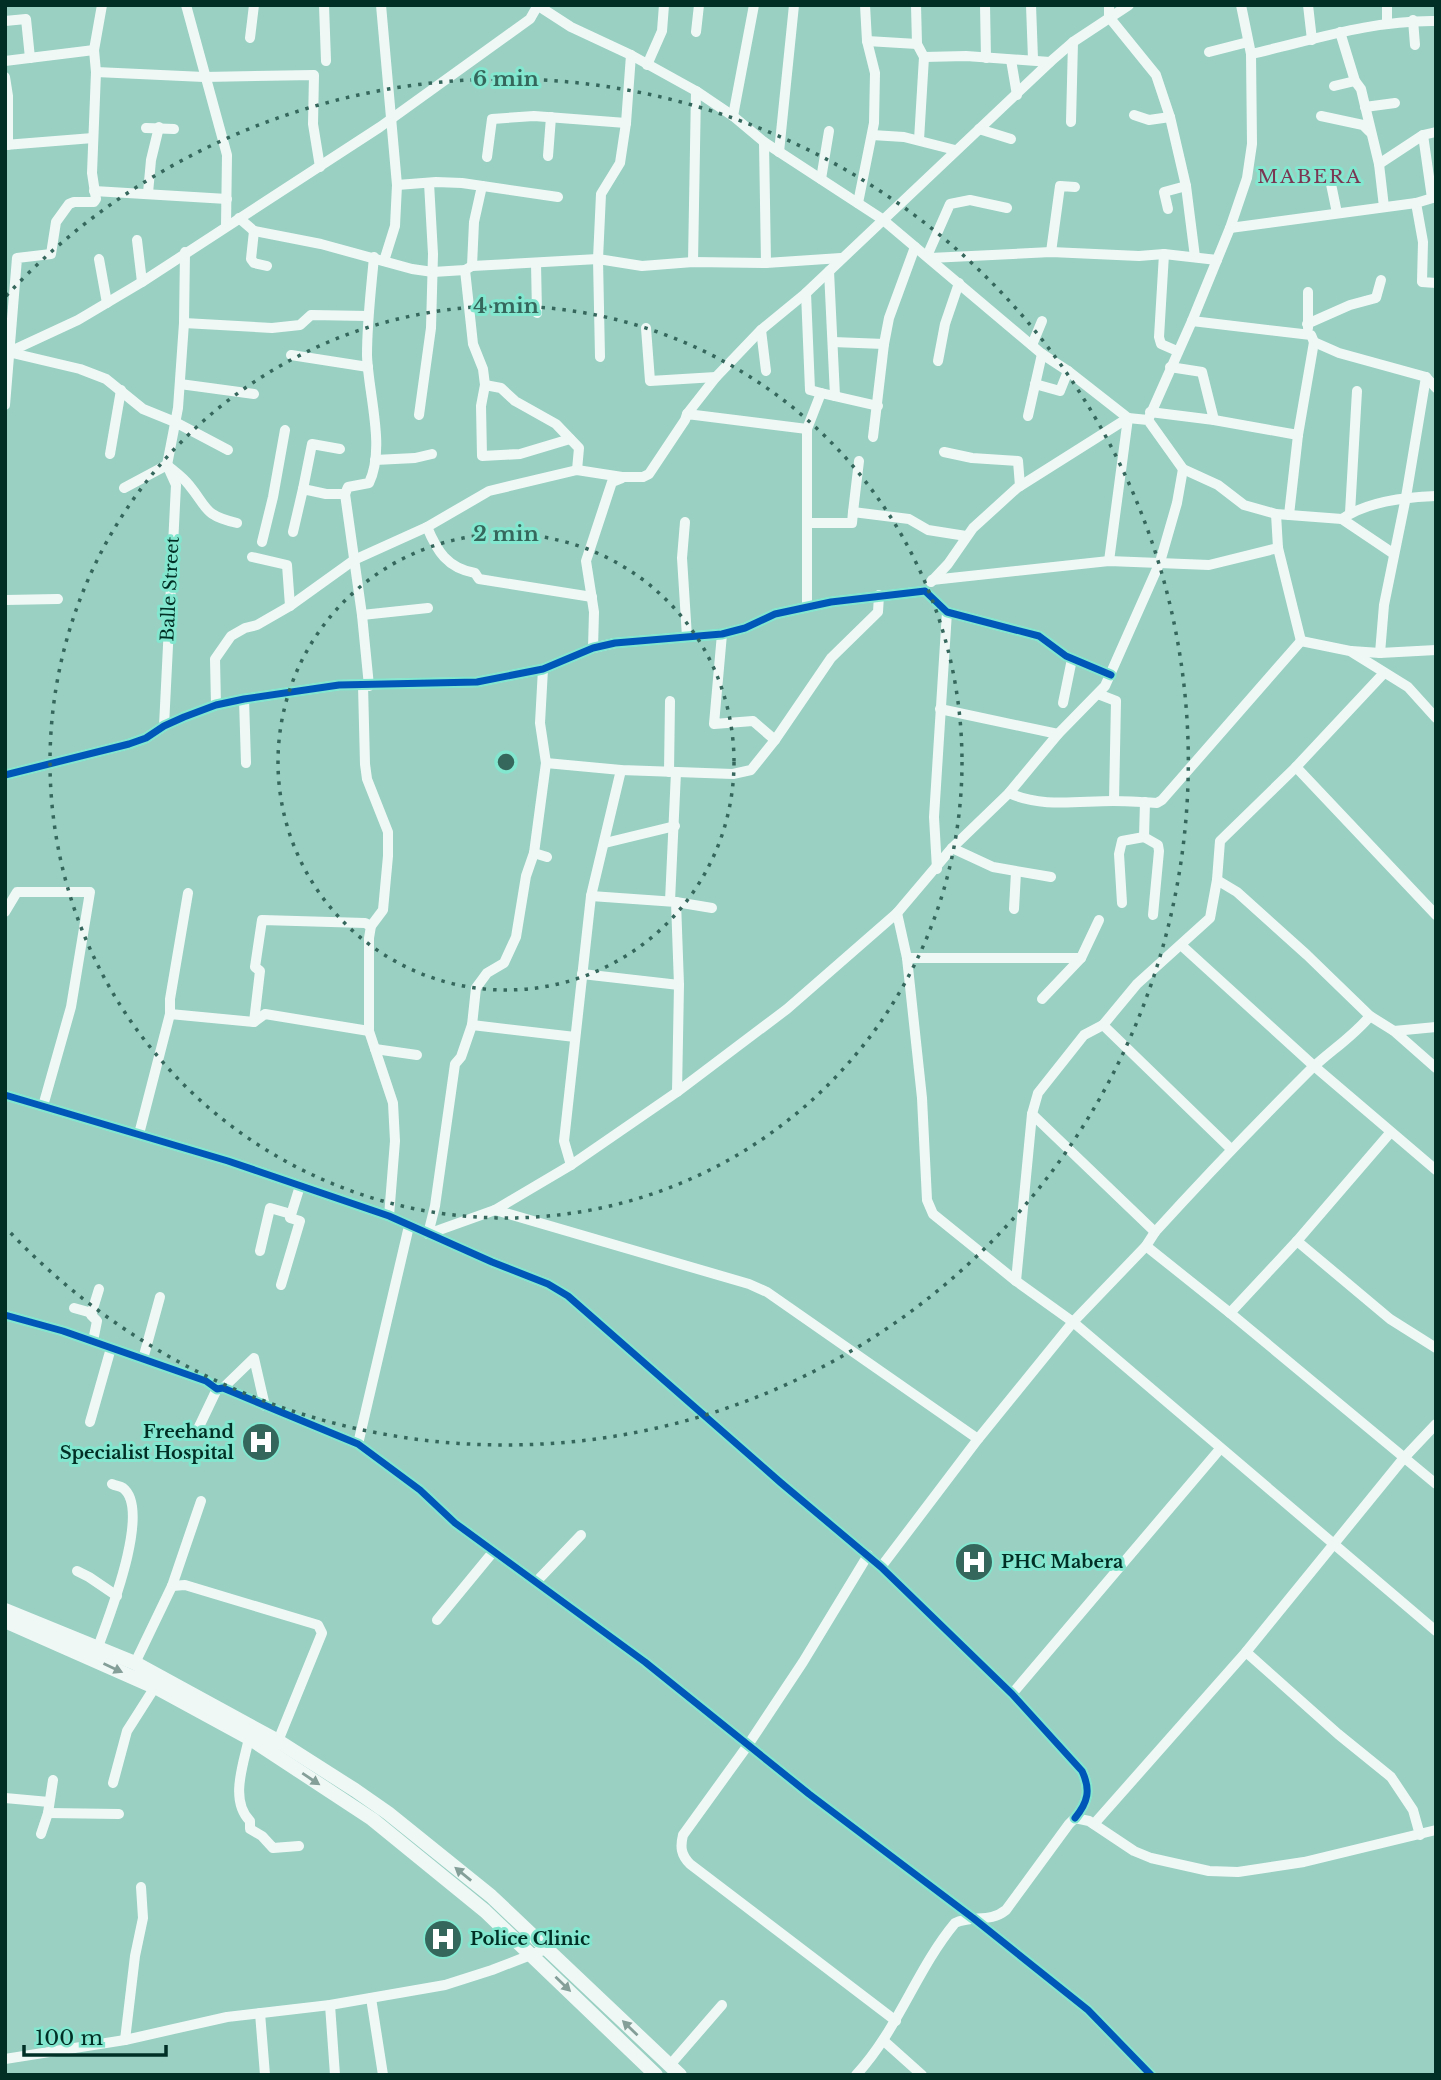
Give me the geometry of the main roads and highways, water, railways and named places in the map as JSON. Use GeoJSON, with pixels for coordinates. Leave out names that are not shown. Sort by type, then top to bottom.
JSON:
{"type":"FeatureCollection","features":[{"type":"Feature","properties":{"kind":"main road"},"geometry":{"type":"LineString","coordinates":[[5,1609],[135,1663],[278,1741],[387,1813],[491,1896],[675,2070]]}},
{"type":"Feature","properties":{"kind":"main road"},"geometry":{"type":"LineString","coordinates":[[5,1621],[155,1687],[249,1738],[372,1819],[485,1911],[647,2072]]}},
{"type":"Feature","properties":{"kind":"place","name":"Freehand Specialist Hospital"},"geometry":{"type":"Point","coordinates":[261,1442]}},
{"type":"Feature","properties":{"kind":"place","name":"PHC Mabera"},"geometry":{"type":"Point","coordinates":[974,1562]}},
{"type":"Feature","properties":{"kind":"place","name":"Police Clinic"},"geometry":{"type":"Point","coordinates":[443,1939]}},
{"type":"Feature","properties":{"kind":"district","name":"MABERA"},"geometry":{"type":"Point","coordinates":[1310,176]}}]}
